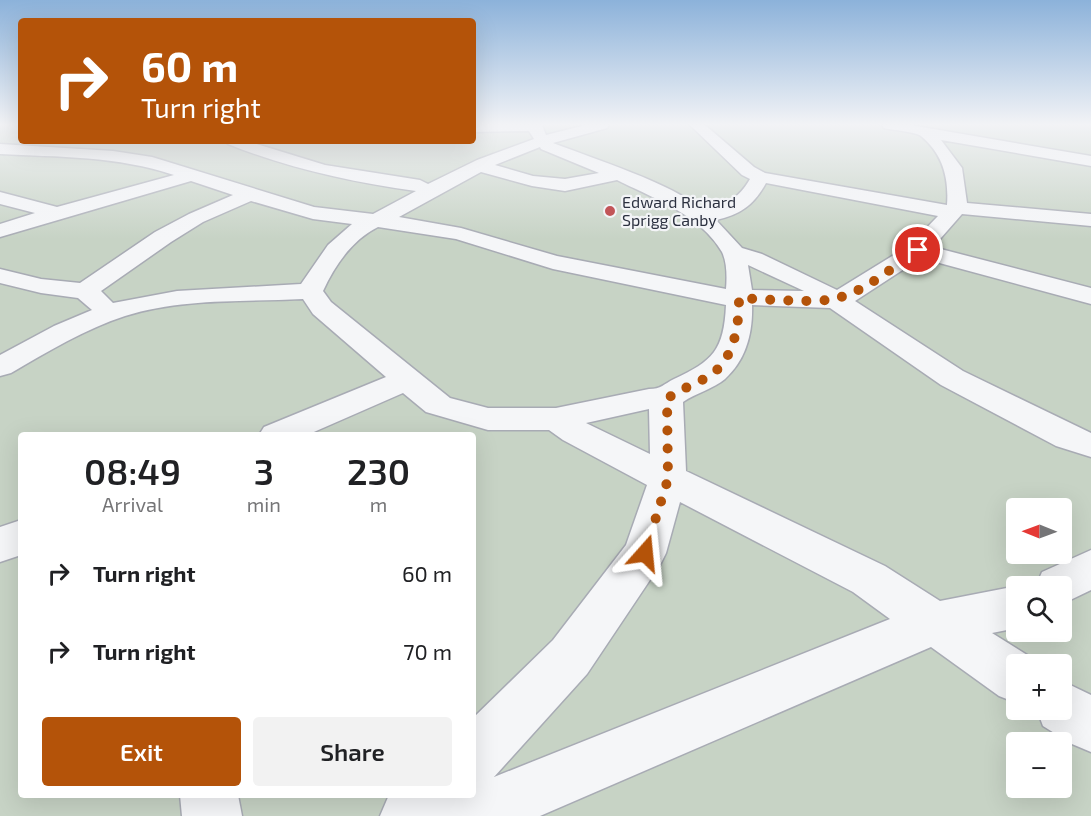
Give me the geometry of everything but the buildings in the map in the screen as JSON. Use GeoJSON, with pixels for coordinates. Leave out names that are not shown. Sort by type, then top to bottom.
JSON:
{"type":"FeatureCollection","features":[{"type":"Feature","properties":{"kind":"lane"},"geometry":{"type":"LineString","coordinates":[[155,163],[250,195],[313,213],[417,225],[461,234],[553,262],[616,273],[704,294],[739,298],[835,300],[881,276],[918,250],[954,210],[959,184],[957,172],[951,163]]}},
{"type":"Feature","properties":{"kind":"lane"},"geometry":{"type":"LineString","coordinates":[[294,163],[332,173],[428,188]]}},
{"type":"Feature","properties":{"kind":"lane"},"geometry":{"type":"LineString","coordinates":[[310,291],[333,253],[356,231],[372,221],[385,217],[428,188],[485,163]]}},
{"type":"Feature","properties":{"kind":"lane"},"geometry":{"type":"LineString","coordinates":[[310,291],[322,308],[438,405],[488,419],[556,418],[649,399],[667,399],[682,388],[712,374],[731,352],[739,318],[739,277],[734,253],[716,231],[676,202],[587,163]]}},
{"type":"Feature","properties":{"kind":"lane"},"geometry":{"type":"LineString","coordinates":[[739,163],[760,177],[873,200],[954,210],[1091,220]]}},
{"type":"Feature","properties":{"kind":"lane"},"geometry":{"type":"LineString","coordinates":[[480,166],[532,181],[565,185],[618,175]]}},
{"type":"Feature","properties":{"kind":"lane"},"geometry":{"type":"LineString","coordinates":[[0,231],[190,176]]}},
{"type":"Feature","properties":{"kind":"lane"},"geometry":{"type":"LineString","coordinates":[[700,218],[732,210],[751,195],[760,177]]}},
{"type":"Feature","properties":{"kind":"lane"},"geometry":{"type":"LineString","coordinates":[[0,367],[34,348],[97,305],[163,237],[196,218],[250,195]]}},
{"type":"Feature","properties":{"kind":"lane"},"geometry":{"type":"LineString","coordinates":[[0,198],[57,213]]}},
{"type":"Feature","properties":{"kind":"lane"},"geometry":{"type":"LineString","coordinates":[[918,250],[1091,296]]}},
{"type":"Feature","properties":{"kind":"lane"},"geometry":{"type":"LineString","coordinates":[[734,253],[754,259],[818,288],[952,378],[1068,438],[1091,445]]}},
{"type":"Feature","properties":{"kind":"lane"},"geometry":{"type":"LineString","coordinates":[[0,276],[41,286],[97,305],[132,306],[212,296],[310,291]]}},
{"type":"Feature","properties":{"kind":"lane"},"geometry":{"type":"LineString","coordinates":[[283,432],[408,379]]}},
{"type":"Feature","properties":{"kind":"lane"},"geometry":{"type":"LineString","coordinates":[[476,755],[570,657],[645,553],[668,479],[667,399]]}},
{"type":"Feature","properties":{"kind":"lane"},"geometry":{"type":"LineString","coordinates":[[556,418],[575,432],[868,579],[932,624],[1006,671]]}},
{"type":"Feature","properties":{"kind":"lane"},"geometry":{"type":"LineString","coordinates":[[0,545],[18,538]]}},
{"type":"Feature","properties":{"kind":"lane"},"geometry":{"type":"LineString","coordinates":[[1072,579],[1091,570]]}},
{"type":"Feature","properties":{"kind":"lane"},"geometry":{"type":"LineString","coordinates":[[470,816],[932,624],[1006,609]]}},
{"type":"Feature","properties":{"kind":"lane"},"geometry":{"type":"LineString","coordinates":[[1072,713],[1091,725]]}},
{"type":"Feature","properties":{"kind":"lane"},"geometry":{"type":"LineString","coordinates":[[209,798],[212,816]]}},
{"type":"Feature","properties":{"kind":"lane"},"geometry":{"type":"LineString","coordinates":[[410,816],[430,798]]}},
{"type":"Feature","properties":{"kind":"green space"},"geometry":{"type":"Polygon","coordinates":[[[0,163],[1091,163],[1091,816],[0,816],[0,163]]]}},
{"type":"Feature","properties":{"kind":"place","name":"Edward Richard Sprigg Canby"},"geometry":{"type":"Point","coordinates":[610,211]}},
{"type":"Feature","properties":{"kind":"route"},"geometry":{"type":"LineString","coordinates":[[645,553],[668,479],[667,399],[682,388],[712,374],[731,352],[739,318],[739,298],[835,300],[881,276],[918,250]]}}]}
